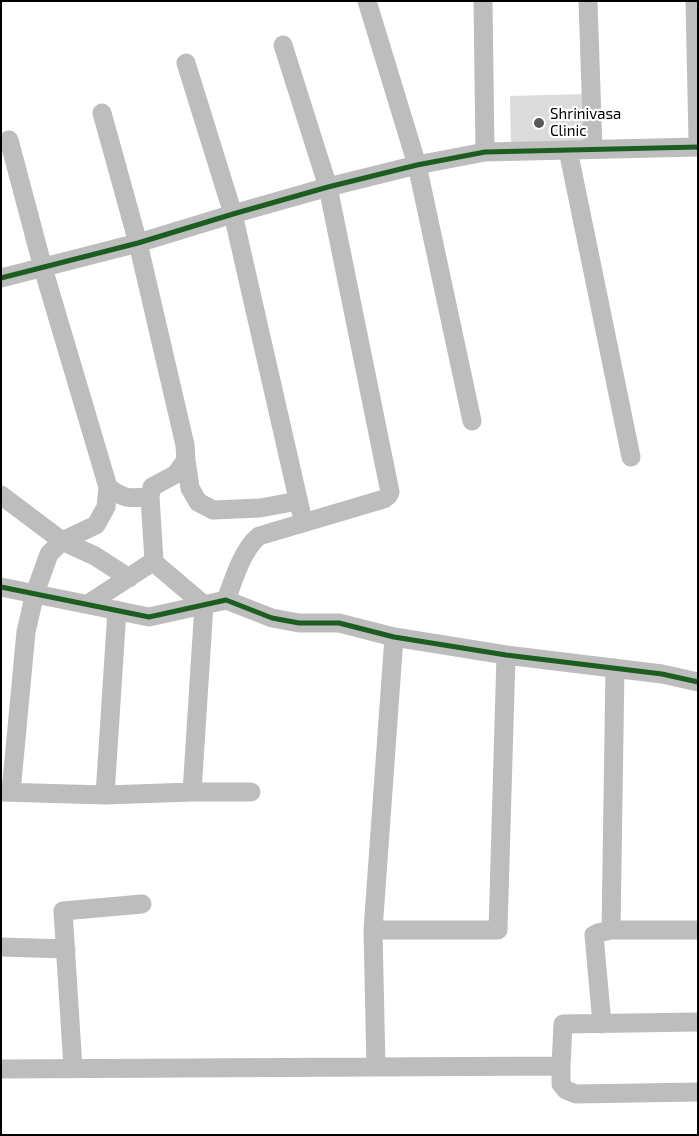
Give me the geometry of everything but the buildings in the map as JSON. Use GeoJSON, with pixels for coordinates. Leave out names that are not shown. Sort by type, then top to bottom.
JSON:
{"type":"FeatureCollection","features":[{"type":"Feature","properties":{"kind":"street"},"geometry":{"type":"LineString","coordinates":[[367,1],[417,165],[472,421]]}},
{"type":"Feature","properties":{"kind":"street"},"geometry":{"type":"LineString","coordinates":[[484,1],[485,152]]}},
{"type":"Feature","properties":{"kind":"street"},"geometry":{"type":"LineString","coordinates":[[588,1],[593,149]]}},
{"type":"Feature","properties":{"kind":"street"},"geometry":{"type":"LineString","coordinates":[[695,1],[698,139]]}},
{"type":"Feature","properties":{"kind":"street"},"geometry":{"type":"LineString","coordinates":[[226,600],[247,549],[260,536],[384,499],[390,492],[328,187],[283,46]]}},
{"type":"Feature","properties":{"kind":"street"},"geometry":{"type":"LineString","coordinates":[[186,63],[233,214],[303,523]]}},
{"type":"Feature","properties":{"kind":"street"},"geometry":{"type":"LineString","coordinates":[[102,113],[138,243],[186,445],[190,488],[198,502],[213,510],[260,508],[298,501]]}},
{"type":"Feature","properties":{"kind":"street"},"geometry":{"type":"LineString","coordinates":[[9,140],[43,268],[108,488],[106,507],[96,525],[62,541],[49,554],[35,593],[26,632],[6,792],[105,795],[251,792]]}},
{"type":"Feature","properties":{"kind":"street"},"geometry":{"type":"LineString","coordinates":[[1,278],[138,243],[328,187],[417,165],[485,152],[698,147]]}},
{"type":"Feature","properties":{"kind":"street"},"geometry":{"type":"LineString","coordinates":[[568,150],[631,457]]}},
{"type":"Feature","properties":{"kind":"street"},"geometry":{"type":"LineString","coordinates":[[186,460],[176,474],[152,488],[150,497],[154,561],[204,605]]}},
{"type":"Feature","properties":{"kind":"street"},"geometry":{"type":"LineString","coordinates":[[108,488],[120,496],[131,498],[150,497]]}},
{"type":"Feature","properties":{"kind":"street"},"geometry":{"type":"LineString","coordinates":[[1,495],[62,541],[95,556],[129,578]]}},
{"type":"Feature","properties":{"kind":"street"},"geometry":{"type":"LineString","coordinates":[[88,604],[154,561]]}},
{"type":"Feature","properties":{"kind":"street"},"geometry":{"type":"LineString","coordinates":[[1,587],[149,616],[226,600],[272,618],[299,623],[338,622],[394,637],[506,655],[662,674],[698,682]]}},
{"type":"Feature","properties":{"kind":"street"},"geometry":{"type":"LineString","coordinates":[[192,792],[204,605]]}},
{"type":"Feature","properties":{"kind":"street"},"geometry":{"type":"LineString","coordinates":[[105,795],[117,610]]}},
{"type":"Feature","properties":{"kind":"street"},"geometry":{"type":"LineString","coordinates":[[376,1067],[373,930],[394,637]]}},
{"type":"Feature","properties":{"kind":"street"},"geometry":{"type":"LineString","coordinates":[[373,930],[498,930],[506,655]]}},
{"type":"Feature","properties":{"kind":"street"},"geometry":{"type":"LineString","coordinates":[[611,930],[615,668]]}},
{"type":"Feature","properties":{"kind":"street"},"geometry":{"type":"LineString","coordinates":[[73,1068],[63,911],[142,904]]}},
{"type":"Feature","properties":{"kind":"street"},"geometry":{"type":"LineString","coordinates":[[602,1024],[594,936],[598,932],[611,930],[698,930]]}},
{"type":"Feature","properties":{"kind":"street"},"geometry":{"type":"LineString","coordinates":[[1,947],[66,949]]}},
{"type":"Feature","properties":{"kind":"street"},"geometry":{"type":"LineString","coordinates":[[698,1022],[563,1024],[561,1066],[561,1084],[566,1090],[576,1094],[698,1092]]}},
{"type":"Feature","properties":{"kind":"street"},"geometry":{"type":"LineString","coordinates":[[1,1068],[561,1066]]}},
{"type":"Feature","properties":{"kind":"cycle path"},"geometry":{"type":"LineString","coordinates":[[1,278],[138,243],[328,187],[417,165],[485,152],[698,147]]}},
{"type":"Feature","properties":{"kind":"cycle path"},"geometry":{"type":"LineString","coordinates":[[1,587],[149,617],[226,600],[272,618],[299,623],[339,623],[394,637],[506,655],[662,674],[698,682]]}},
{"type":"Feature","properties":{"kind":"place","name":"Shrinivasa Clinic"},"geometry":{"type":"Point","coordinates":[539,123]}}]}
